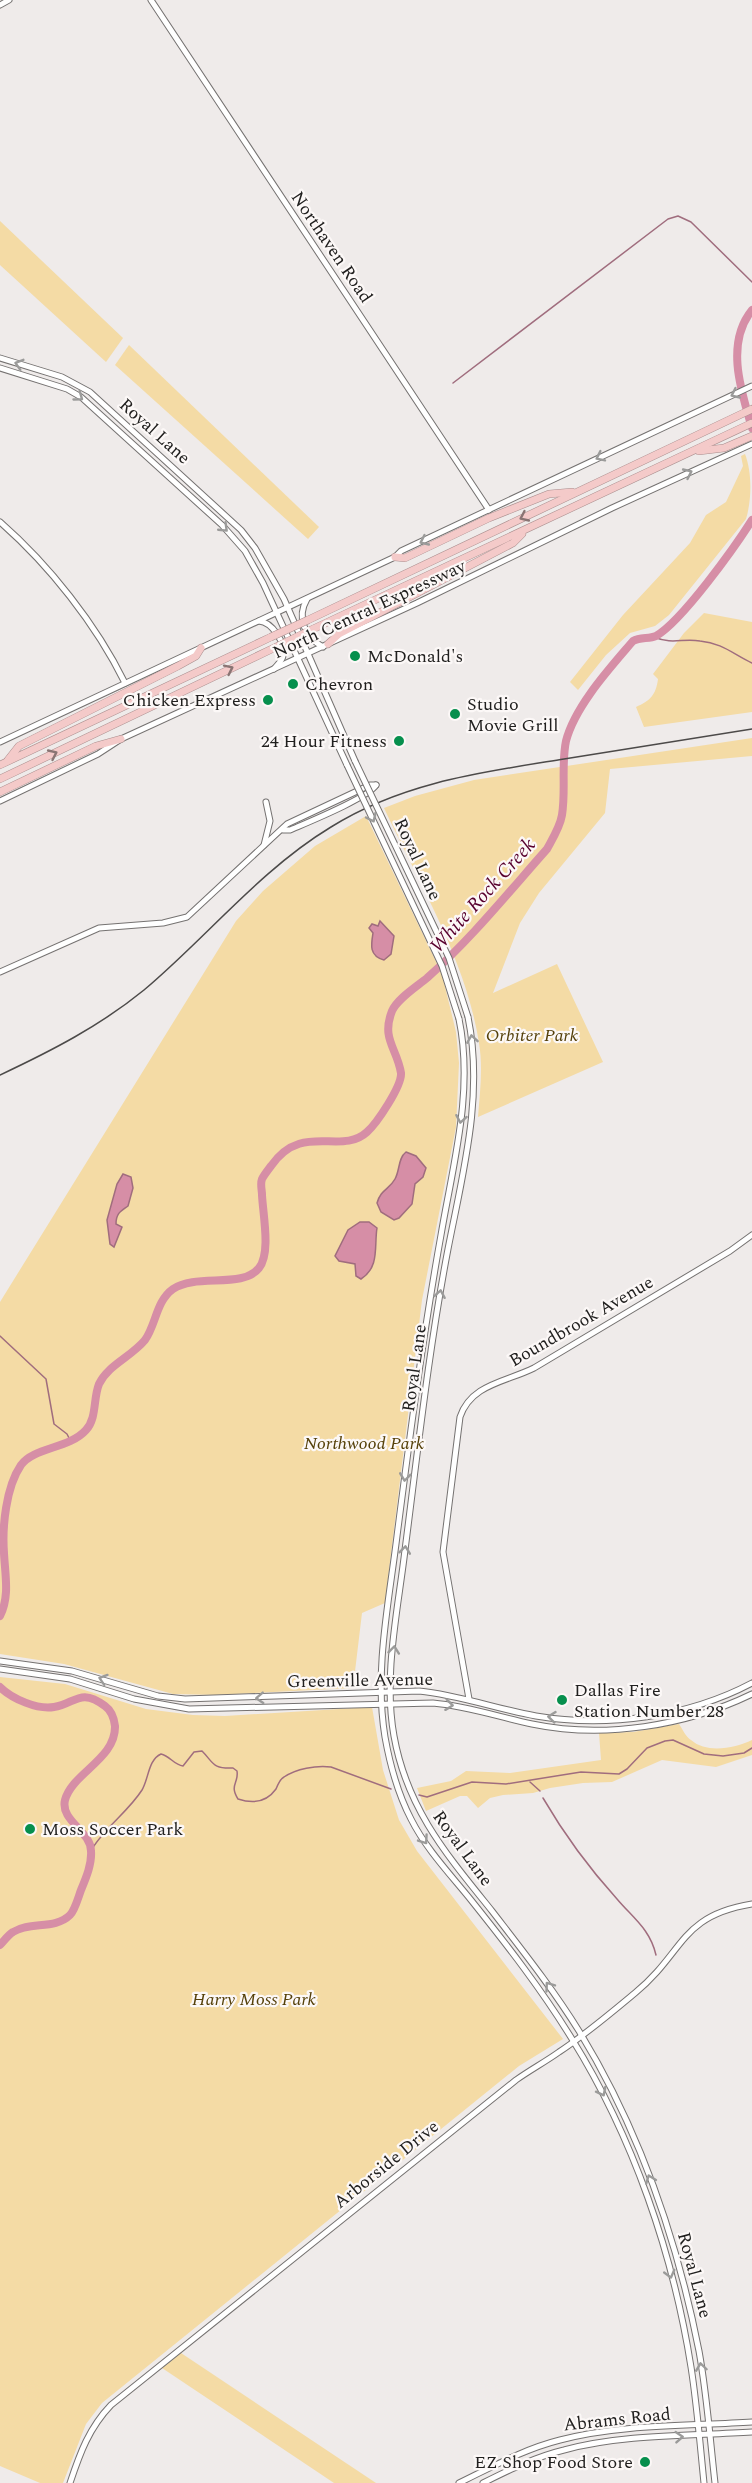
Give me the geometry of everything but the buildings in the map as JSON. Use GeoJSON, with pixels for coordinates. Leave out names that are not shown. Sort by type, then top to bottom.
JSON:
{"type":"FeatureCollection","features":[{"type":"Feature","properties":{"kind":"highway","name":"North Central Expressway"},"geometry":{"type":"LineString","coordinates":[[4,763],[752,409]]}},
{"type":"Feature","properties":{"kind":"highway","name":"North Central Expressway"},"geometry":{"type":"LineString","coordinates":[[0,778],[752,423]]}},
{"type":"Feature","properties":{"kind":"highway"},"geometry":{"type":"LineString","coordinates":[[690,452],[724,448],[752,436]]}},
{"type":"Feature","properties":{"kind":"highway"},"geometry":{"type":"LineString","coordinates":[[395,557],[405,558],[489,518],[549,494],[577,492]]}},
{"type":"Feature","properties":{"kind":"highway"},"geometry":{"type":"LineString","coordinates":[[326,645],[339,634],[513,543],[526,531]]}},
{"type":"Feature","properties":{"kind":"highway"},"geometry":{"type":"LineString","coordinates":[[4,763],[19,746],[178,666],[196,656],[201,648]]}},
{"type":"Feature","properties":{"kind":"highway"},"geometry":{"type":"LineString","coordinates":[[0,792],[96,746],[121,739]]}},
{"type":"Feature","properties":{"kind":"main road"},"geometry":{"type":"LineString","coordinates":[[0,5],[9,0]]}},
{"type":"Feature","properties":{"kind":"main road","name":"Northaven Road"},"geometry":{"type":"LineString","coordinates":[[151,0],[489,510]]}},
{"type":"Feature","properties":{"kind":"main road","name":"Royal Lane"},"geometry":{"type":"LineString","coordinates":[[0,358],[50,373],[82,388],[215,505],[252,543],[288,607],[355,761],[449,958],[468,1017],[473,1049],[474,1088],[468,1144],[429,1366],[398,1608],[391,1692],[395,1742],[408,1785],[419,1813],[430,1832],[542,1975],[581,2035],[627,2121],[658,2200],[678,2265],[699,2352],[715,2483]]}},
{"type":"Feature","properties":{"kind":"main road","name":"Royal Lane"},"geometry":{"type":"LineString","coordinates":[[0,368],[54,384],[78,395],[208,513],[245,551],[263,583],[275,613],[442,966],[459,1019],[464,1053],[465,1087],[416,1383],[386,1625],[382,1702],[387,1750],[408,1814],[425,1842],[529,1974],[574,2041],[627,2146],[659,2237],[675,2292],[691,2366],[704,2483]]}},
{"type":"Feature","properties":{"kind":"main road","name":"North Central Expressway"},"geometry":{"type":"LineString","coordinates":[[0,742],[395,557],[401,551],[752,386]]}},
{"type":"Feature","properties":{"kind":"main road","name":"North Central Expressway"},"geometry":{"type":"LineString","coordinates":[[0,801],[98,753],[121,739],[308,654],[752,444]]}},
{"type":"Feature","properties":{"kind":"main road"},"geometry":{"type":"LineString","coordinates":[[148,458],[154,450]]}},
{"type":"Feature","properties":{"kind":"main road"},"geometry":{"type":"LineString","coordinates":[[208,513],[215,505]]}},
{"type":"Feature","properties":{"kind":"main road"},"geometry":{"type":"LineString","coordinates":[[0,522],[40,562],[86,618],[106,647],[125,682]]}},
{"type":"Feature","properties":{"kind":"main road"},"geometry":{"type":"LineString","coordinates":[[308,598],[301,610],[301,616],[311,639],[326,645]]}},
{"type":"Feature","properties":{"kind":"main road"},"geometry":{"type":"LineString","coordinates":[[258,621],[270,625],[283,649],[283,658],[273,670]]}},
{"type":"Feature","properties":{"kind":"main road"},"geometry":{"type":"LineString","coordinates":[[0,972],[93,930],[163,923],[187,917],[287,824],[370,784],[376,785],[373,790],[359,798],[290,830],[283,830]]}},
{"type":"Feature","properties":{"kind":"main road"},"geometry":{"type":"LineString","coordinates":[[264,847],[270,821],[266,802]]}},
{"type":"Feature","properties":{"kind":"main road"},"geometry":{"type":"LineString","coordinates":[[465,1087],[474,1088]]}},
{"type":"Feature","properties":{"kind":"main road","name":"Boundbrook Avenue"},"geometry":{"type":"LineString","coordinates":[[469,1699],[443,1552],[460,1417],[467,1402],[482,1389],[534,1368],[722,1256],[752,1235]]}},
{"type":"Feature","properties":{"kind":"main road","name":"Greenville Avenue"},"geometry":{"type":"LineString","coordinates":[[0,1660],[87,1674],[158,1696],[200,1700],[429,1692],[534,1715],[580,1720],[627,1718],[680,1710],[752,1683]]}},
{"type":"Feature","properties":{"kind":"main road","name":"Greenville Avenue"},"geometry":{"type":"LineString","coordinates":[[0,1669],[70,1679],[156,1704],[203,1710],[382,1702],[452,1704],[532,1724],[579,1729],[659,1724],[699,1715],[752,1694]]}},
{"type":"Feature","properties":{"kind":"main road"},"geometry":{"type":"LineString","coordinates":[[287,1696],[287,1707]]}},
{"type":"Feature","properties":{"kind":"main road"},"geometry":{"type":"LineString","coordinates":[[532,1724],[534,1715]]}},
{"type":"Feature","properties":{"kind":"main road"},"geometry":{"type":"LineString","coordinates":[[627,1718],[628,1727]]}},
{"type":"Feature","properties":{"kind":"main road"},"geometry":{"type":"LineString","coordinates":[[579,1729],[580,1720]]}},
{"type":"Feature","properties":{"kind":"main road"},"geometry":{"type":"LineString","coordinates":[[398,1788],[408,1785]]}},
{"type":"Feature","properties":{"kind":"main road","name":"Arborside Drive"},"geometry":{"type":"LineString","coordinates":[[70,2483],[89,2434],[99,2417],[111,2405],[516,2080],[574,2041],[650,1980],[699,1922],[722,1910],[752,1904]]}},
{"type":"Feature","properties":{"kind":"main road","name":"Abrams Road"},"geometry":{"type":"LineString","coordinates":[[459,2483],[522,2452],[568,2438],[605,2432],[752,2422]]}},
{"type":"Feature","properties":{"kind":"main road","name":"Abrams Road"},"geometry":{"type":"LineString","coordinates":[[483,2483],[530,2460],[571,2448],[615,2441],[752,2432]]}},
{"type":"Feature","properties":{"kind":"green space"},"geometry":{"type":"Polygon","coordinates":[[[0,221],[123,338],[106,362],[0,265],[0,221]]]}},
{"type":"Feature","properties":{"kind":"green space"},"geometry":{"type":"Polygon","coordinates":[[[129,345],[319,527],[308,539],[115,365],[129,345]]]}},
{"type":"Feature","properties":{"kind":"green space"},"geometry":{"type":"Polygon","coordinates":[[[745,454],[750,486],[746,519],[669,615],[655,626],[630,633],[606,655],[578,690],[570,682],[623,615],[690,543],[706,515],[726,502],[743,466],[741,456],[745,454]]]}},
{"type":"Feature","properties":{"kind":"green space"},"geometry":{"type":"Polygon","coordinates":[[[704,613],[752,622],[752,712],[644,727],[636,707],[649,700],[654,693],[658,679],[653,674],[684,633],[704,613]]]}},
{"type":"Feature","properties":{"kind":"green space","name":"Orbiter Park"},"geometry":{"type":"Polygon","coordinates":[[[752,738],[752,756],[610,769],[605,813],[539,893],[520,923],[493,993],[557,964],[603,1062],[478,1117],[481,1080],[480,1052],[473,1012],[464,982],[440,923],[384,808],[415,796],[474,780],[752,738]]]}},
{"type":"Feature","properties":{"kind":"green space","name":"Northwood Park"},"geometry":{"type":"Polygon","coordinates":[[[366,816],[442,974],[456,1032],[459,1063],[456,1127],[422,1300],[385,1603],[362,1613],[353,1688],[216,1695],[173,1694],[64,1664],[0,1654],[0,1302],[236,921],[263,891],[315,846],[366,816]]]}},
{"type":"Feature","properties":{"kind":"green space","name":"Harry Moss Park"},"geometry":{"type":"Polygon","coordinates":[[[0,1677],[65,1684],[146,1709],[193,1715],[225,1716],[372,1707],[383,1770],[399,1820],[417,1851],[563,2039],[519,2066],[102,2403],[86,2424],[63,2483],[40,2483],[0,2466],[0,1677]]]}},
{"type":"Feature","properties":{"kind":"green space"},"geometry":{"type":"Polygon","coordinates":[[[679,1724],[689,1739],[705,1747],[729,1747],[752,1740],[752,1755],[716,1767],[662,1760],[612,1782],[583,1783],[533,1793],[503,1795],[490,1798],[478,1808],[467,1796],[460,1796],[426,1811],[417,1788],[451,1781],[466,1771],[510,1773],[601,1760],[599,1733],[633,1732],[679,1724]]]}},
{"type":"Feature","properties":{"kind":"green space"},"geometry":{"type":"Polygon","coordinates":[[[181,2353],[376,2483],[334,2483],[162,2368],[181,2353]]]}},
{"type":"Feature","properties":{"kind":"shaded area"},"geometry":{"type":"Polygon","coordinates":[[[380,921],[394,936],[391,954],[384,960],[373,953],[373,933],[369,928],[372,924],[378,926],[380,921]]]}},
{"type":"Feature","properties":{"kind":"shaded area"},"geometry":{"type":"Polygon","coordinates":[[[406,1152],[416,1156],[426,1168],[423,1177],[415,1184],[412,1204],[399,1218],[394,1220],[381,1212],[377,1203],[397,1176],[402,1157],[406,1152]]]}},
{"type":"Feature","properties":{"kind":"shaded area"},"geometry":{"type":"Polygon","coordinates":[[[123,1174],[131,1177],[133,1188],[128,1206],[117,1217],[116,1224],[122,1227],[114,1247],[110,1244],[107,1220],[117,1184],[123,1174]]]}},
{"type":"Feature","properties":{"kind":"shaded area"},"geometry":{"type":"Polygon","coordinates":[[[360,1222],[369,1222],[377,1228],[374,1262],[361,1279],[356,1276],[355,1264],[339,1261],[335,1256],[348,1230],[360,1222]]]}},
{"type":"Feature","properties":{"kind":"waterway"},"geometry":{"type":"LineString","coordinates":[[453,383],[668,219],[678,216],[691,222],[752,282]]}},
{"type":"Feature","properties":{"kind":"waterway","name":"White Rock Creek"},"geometry":{"type":"LineString","coordinates":[[752,310],[744,323],[737,352],[740,383],[752,428]]}},
{"type":"Feature","properties":{"kind":"waterway","name":"White Rock Creek"},"geometry":{"type":"LineString","coordinates":[[0,1616],[6,1593],[4,1543],[6,1508],[12,1484],[21,1465],[34,1455],[70,1441],[86,1430],[92,1420],[97,1390],[103,1377],[145,1340],[163,1300],[173,1289],[194,1282],[242,1278],[259,1268],[265,1253],[261,1181],[283,1153],[295,1145],[308,1142],[357,1139],[377,1121],[398,1086],[401,1073],[388,1029],[394,1007],[459,948],[547,849],[562,815],[566,741],[585,701],[633,641],[656,636],[680,615],[721,565],[752,520]]}},
{"type":"Feature","properties":{"kind":"waterway"},"geometry":{"type":"LineString","coordinates":[[654,637],[667,641],[708,642],[721,646],[752,663]]}},
{"type":"Feature","properties":{"kind":"waterway"},"geometry":{"type":"LineString","coordinates":[[0,1336],[46,1379],[54,1424],[67,1434],[71,1442]]}},
{"type":"Feature","properties":{"kind":"waterway","name":"White Rock Creek"},"geometry":{"type":"LineString","coordinates":[[0,1687],[18,1699],[40,1707],[54,1707],[83,1697],[96,1700],[109,1710],[115,1726],[109,1748],[69,1790],[65,1800],[67,1814],[90,1844],[91,1851],[88,1871],[73,1910],[64,1920],[27,1927],[11,1933],[0,1945]]}},
{"type":"Feature","properties":{"kind":"waterway"},"geometry":{"type":"LineString","coordinates":[[419,1795],[427,1797],[472,1782],[506,1784],[581,1772],[619,1774],[647,1748],[665,1741],[673,1740],[704,1754],[723,1756],[744,1753],[752,1748]]}},
{"type":"Feature","properties":{"kind":"waterway"},"geometry":{"type":"LineString","coordinates":[[92,1849],[142,1790],[154,1760],[161,1754],[183,1766],[194,1752],[202,1751],[217,1766],[233,1768],[237,1771],[235,1794],[238,1799],[249,1802],[264,1800],[272,1794],[281,1779],[306,1768],[331,1767],[391,1789]]}},
{"type":"Feature","properties":{"kind":"waterway"},"geometry":{"type":"LineString","coordinates":[[530,1782],[540,1791]]}},
{"type":"Feature","properties":{"kind":"waterway"},"geometry":{"type":"LineString","coordinates":[[543,1798],[559,1825],[587,1863],[640,1924],[650,1938],[656,1955]]}},
{"type":"Feature","properties":{"kind":"tram line"},"geometry":{"type":"LineString","coordinates":[[0,1075],[75,1037],[127,1003],[167,970],[257,883],[305,844],[331,827],[386,799],[474,774],[752,729]]}},
{"type":"Feature","properties":{"kind":"place","name":"McDonald's"},"geometry":{"type":"Point","coordinates":[355,656]}},
{"type":"Feature","properties":{"kind":"place","name":"Chevron"},"geometry":{"type":"Point","coordinates":[293,684]}},
{"type":"Feature","properties":{"kind":"place","name":"Chicken Express"},"geometry":{"type":"Point","coordinates":[268,700]}},
{"type":"Feature","properties":{"kind":"place","name":"Studio Movie Grill"},"geometry":{"type":"Point","coordinates":[455,714]}},
{"type":"Feature","properties":{"kind":"place","name":"24 Hour Fitness"},"geometry":{"type":"Point","coordinates":[399,741]}},
{"type":"Feature","properties":{"kind":"place","name":"Dallas Fire Station Number 28"},"geometry":{"type":"Point","coordinates":[562,1700]}},
{"type":"Feature","properties":{"kind":"place","name":"Moss Soccer Park"},"geometry":{"type":"Point","coordinates":[30,1829]}},
{"type":"Feature","properties":{"kind":"place","name":"EZ Shop Food Store"},"geometry":{"type":"Point","coordinates":[645,2462]}}]}
